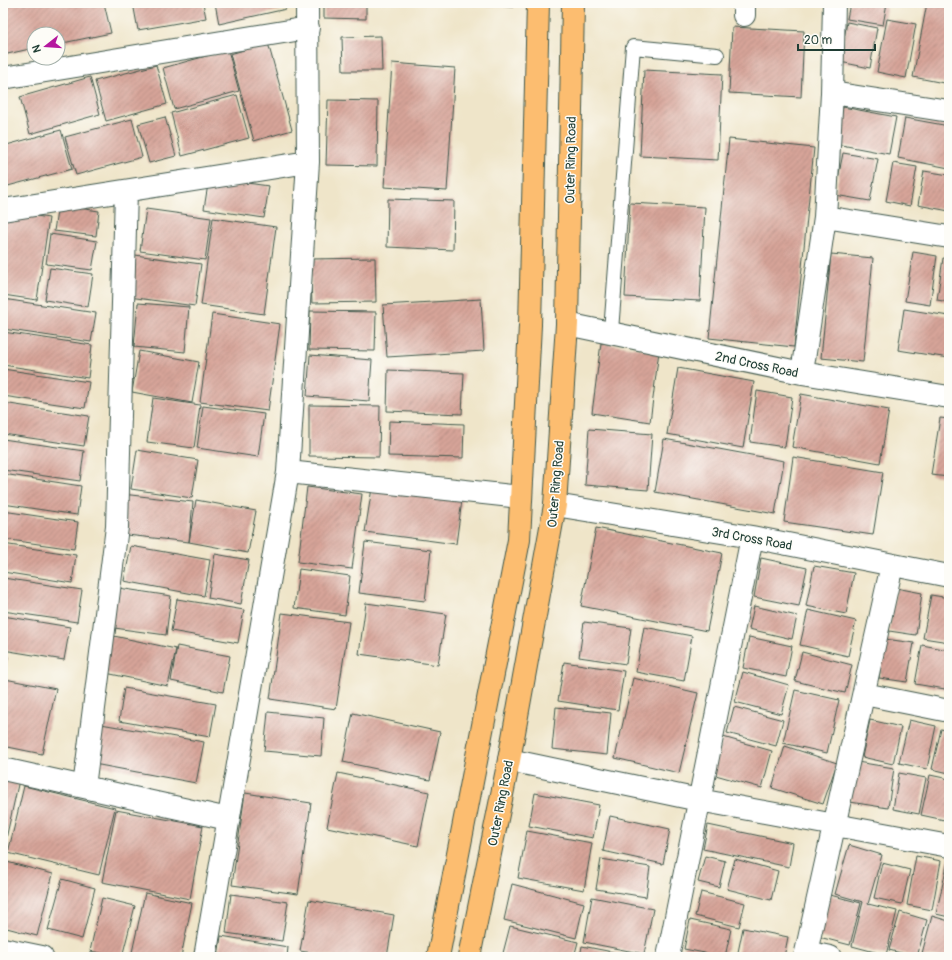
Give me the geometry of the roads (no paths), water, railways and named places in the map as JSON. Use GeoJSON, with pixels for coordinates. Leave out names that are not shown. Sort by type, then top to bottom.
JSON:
{"type":"FeatureCollection","features":[{"type":"Feature","properties":{"kind":"highway"},"geometry":{"type":"LineString","coordinates":[[438,957],[519,540],[530,325],[538,3]]}},
{"type":"Feature","properties":{"kind":"highway","name":"Outer Ring Road"},"geometry":{"type":"LineString","coordinates":[[469,957],[509,760],[555,505],[567,324],[573,3]]}},
{"type":"Feature","properties":{"kind":"street"},"geometry":{"type":"LineString","coordinates":[[205,957],[288,472],[308,162],[307,3]]}},
{"type":"Feature","properties":{"kind":"street"},"geometry":{"type":"LineString","coordinates":[[802,374],[825,217],[832,92],[834,3]]}},
{"type":"Feature","properties":{"kind":"street"},"geometry":{"type":"LineString","coordinates":[[3,78],[308,28]]}},
{"type":"Feature","properties":{"kind":"street"},"geometry":{"type":"LineString","coordinates":[[832,92],[949,111]]}},
{"type":"Feature","properties":{"kind":"street"},"geometry":{"type":"LineString","coordinates":[[3,210],[308,162]]}},
{"type":"Feature","properties":{"kind":"street"},"geometry":{"type":"LineString","coordinates":[[84,787],[117,527],[126,191]]}},
{"type":"Feature","properties":{"kind":"street"},"geometry":{"type":"LineString","coordinates":[[825,217],[949,237]]}},
{"type":"Feature","properties":{"kind":"street","name":"2nd Cross Road"},"geometry":{"type":"LineString","coordinates":[[567,324],[611,332],[802,374],[949,397]]}},
{"type":"Feature","properties":{"kind":"street"},"geometry":{"type":"LineString","coordinates":[[288,472],[521,497]]}},
{"type":"Feature","properties":{"kind":"street","name":"3rd Cross Road"},"geometry":{"type":"LineString","coordinates":[[555,505],[752,537],[949,576]]}},
{"type":"Feature","properties":{"kind":"street"},"geometry":{"type":"LineString","coordinates":[[668,957],[752,537]]}},
{"type":"Feature","properties":{"kind":"street"},"geometry":{"type":"LineString","coordinates":[[830,957],[805,954],[892,565]]}},
{"type":"Feature","properties":{"kind":"street"},"geometry":{"type":"LineString","coordinates":[[864,694],[949,711]]}},
{"type":"Feature","properties":{"kind":"street"},"geometry":{"type":"LineString","coordinates":[[509,760],[699,800],[949,846]]}},
{"type":"Feature","properties":{"kind":"street"},"geometry":{"type":"LineString","coordinates":[[3,769],[228,820]]}},
{"type":"Feature","properties":{"kind":"street"},"geometry":{"type":"LineString","coordinates":[[3,948],[42,957]]}},
{"type":"Feature","properties":{"kind":"lane"},"geometry":{"type":"LineString","coordinates":[[611,332],[633,47],[717,55]]}}]}
